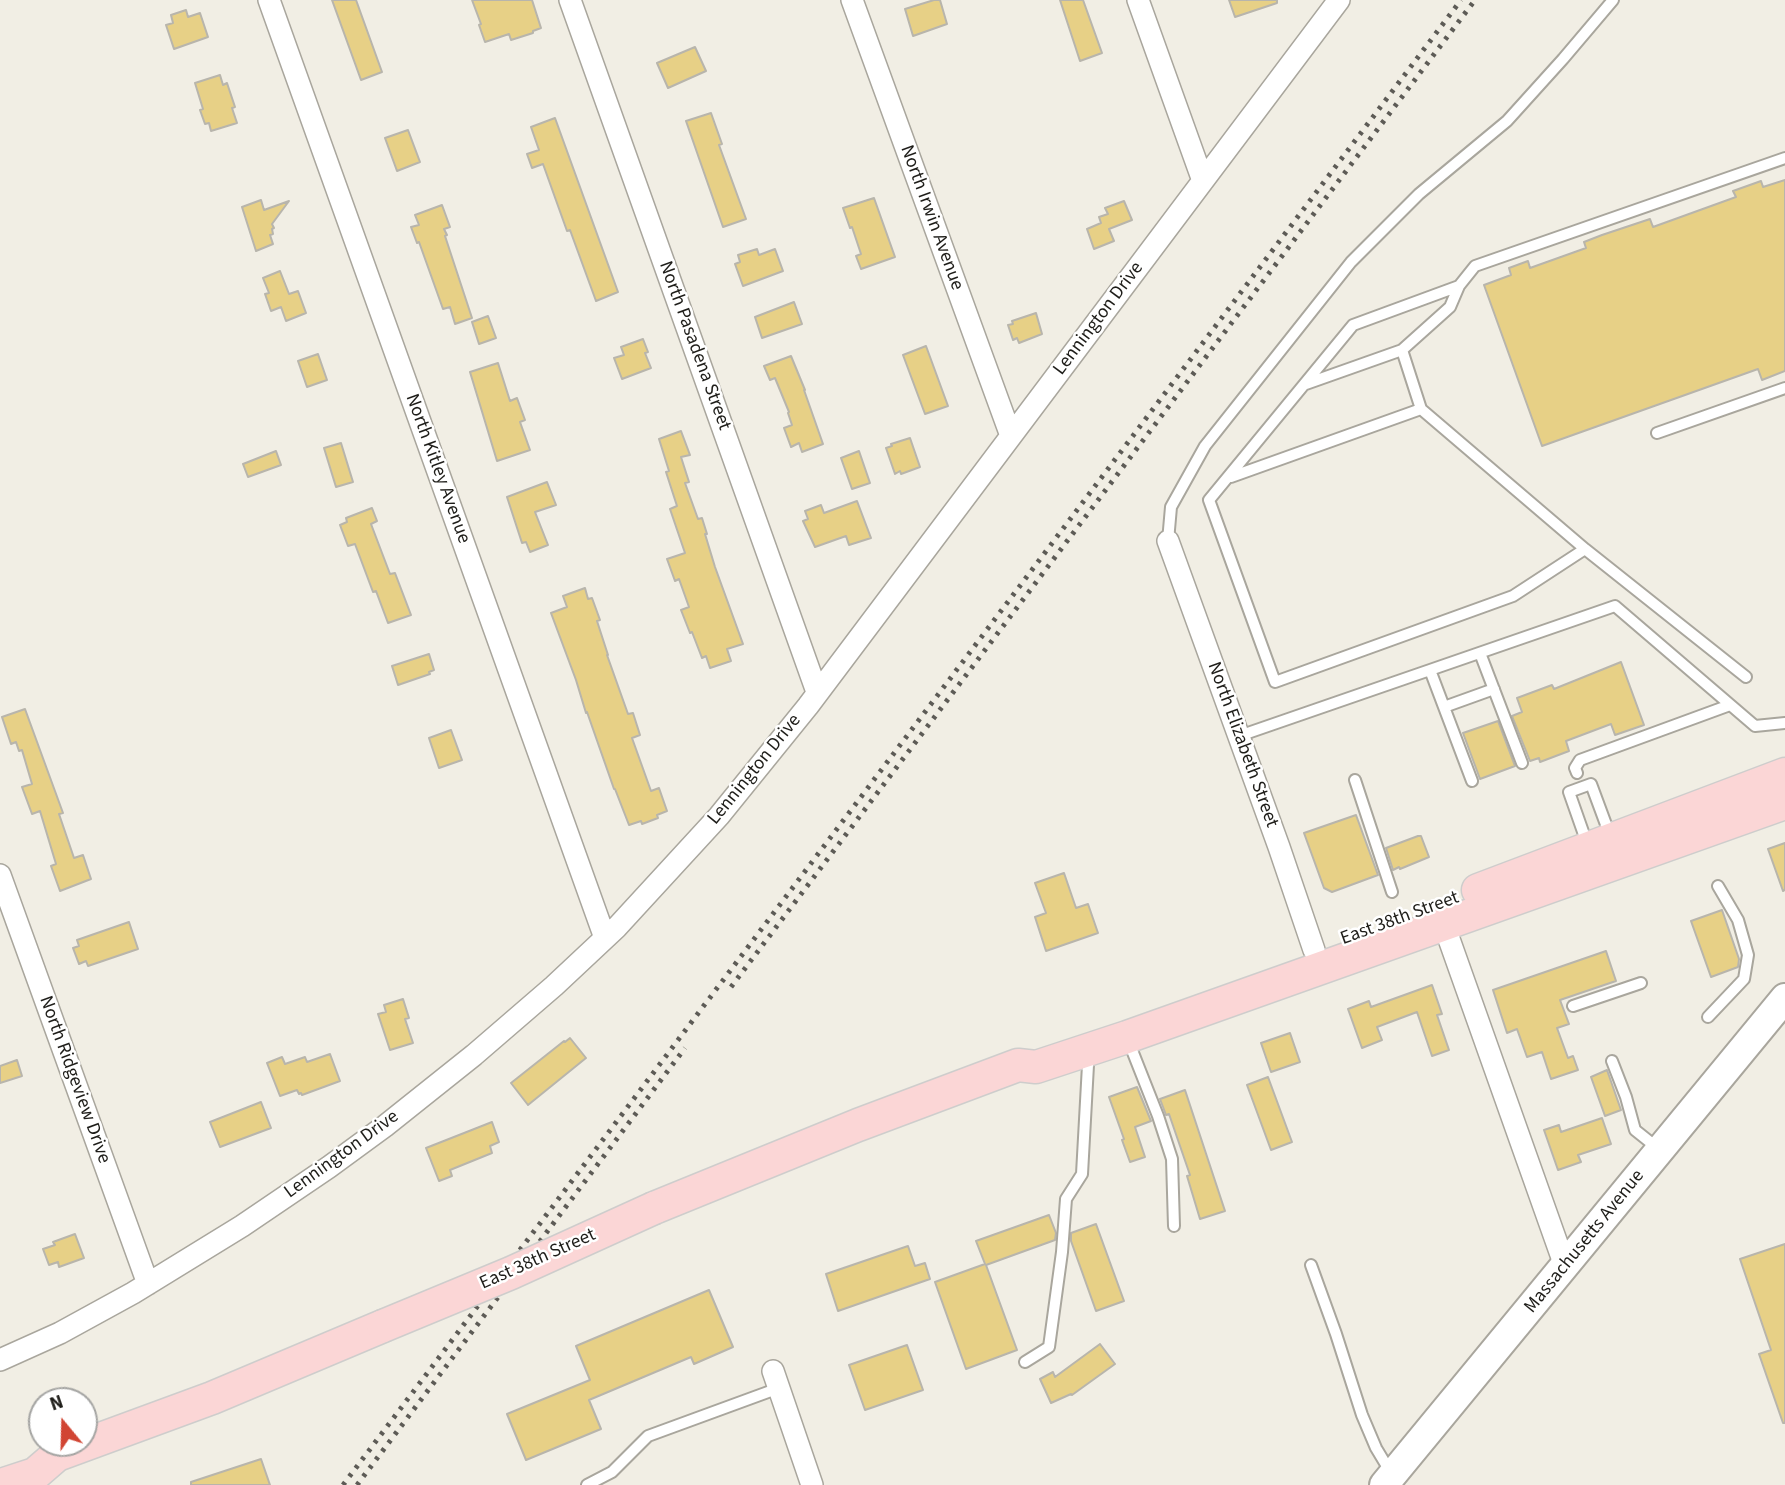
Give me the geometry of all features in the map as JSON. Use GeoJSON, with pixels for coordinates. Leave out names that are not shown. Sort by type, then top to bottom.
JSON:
{"type":"FeatureCollection","features":[{"type":"Feature","properties":{"kind":"main road","name":"East 38th Street"},"geometry":{"type":"LineString","coordinates":[[1018,1065],[1029,1050],[1452,901],[1785,775]]}},
{"type":"Feature","properties":{"kind":"main road","name":"East 38th Street"},"geometry":{"type":"LineString","coordinates":[[98,1440],[212,1398],[529,1266],[654,1208],[858,1125],[1018,1065],[1036,1067],[1127,1037],[1785,803]]}},
{"type":"Feature","properties":{"kind":"main road","name":"Massachusetts Avenue"},"geometry":{"type":"LineString","coordinates":[[1388,1480],[1785,998]]}},
{"type":"Feature","properties":{"kind":"main road","name":"East 38th Street"},"geometry":{"type":"LineString","coordinates":[[0,1463],[28,1453]]}},
{"type":"Feature","properties":{"kind":"main road","name":"East 38th Street"},"geometry":{"type":"LineString","coordinates":[[1,1485],[35,1474],[55,1457]]}},
{"type":"Feature","properties":{"kind":"street","name":"North Kitley Avenue"},"geometry":{"type":"LineString","coordinates":[[269,0],[605,938]]}},
{"type":"Feature","properties":{"kind":"street","name":"North Pasadena Street"},"geometry":{"type":"LineString","coordinates":[[570,0],[817,692]]}},
{"type":"Feature","properties":{"kind":"street","name":"North Irwin Avenue"},"geometry":{"type":"LineString","coordinates":[[852,0],[1011,436]]}},
{"type":"Feature","properties":{"kind":"street"},"geometry":{"type":"LineString","coordinates":[[1138,0],[1203,181]]}},
{"type":"Feature","properties":{"kind":"street","name":"Lennington Drive"},"geometry":{"type":"LineString","coordinates":[[0,1360],[60,1333],[148,1284],[242,1226],[329,1167],[474,1055],[605,938],[719,816],[772,752],[1339,0]]}},
{"type":"Feature","properties":{"kind":"street","name":"North Elizabeth Street"},"geometry":{"type":"LineString","coordinates":[[1168,541],[1314,950]]}},
{"type":"Feature","properties":{"kind":"street","name":"North Ridgeview Drive"},"geometry":{"type":"LineString","coordinates":[[0,875],[148,1284]]}},
{"type":"Feature","properties":{"kind":"street"},"geometry":{"type":"LineString","coordinates":[[1444,925],[1565,1266]]}},
{"type":"Feature","properties":{"kind":"street"},"geometry":{"type":"LineString","coordinates":[[776,1380],[812,1485]]}},
{"type":"Feature","properties":{"kind":"lane"},"geometry":{"type":"LineString","coordinates":[[1168,541],[1171,507],[1205,446],[1351,262],[1419,194],[1507,121],[1613,0]]}},
{"type":"Feature","properties":{"kind":"lane"},"geometry":{"type":"LineString","coordinates":[[1304,385],[1402,350],[1450,307],[1460,286],[1475,266],[1785,158]]}},
{"type":"Feature","properties":{"kind":"lane"},"geometry":{"type":"LineString","coordinates":[[1460,286],[1353,325],[1209,500],[1275,682],[1513,596],[1585,549]]}},
{"type":"Feature","properties":{"kind":"lane"},"geometry":{"type":"LineString","coordinates":[[1402,350],[1421,410],[1585,549],[1746,677]]}},
{"type":"Feature","properties":{"kind":"lane"},"geometry":{"type":"LineString","coordinates":[[1657,433],[1785,388]]}},
{"type":"Feature","properties":{"kind":"lane"},"geometry":{"type":"LineString","coordinates":[[1228,477],[1421,410]]}},
{"type":"Feature","properties":{"kind":"lane"},"geometry":{"type":"LineString","coordinates":[[1239,736],[1615,607],[1755,726],[1785,723]]}},
{"type":"Feature","properties":{"kind":"lane"},"geometry":{"type":"LineString","coordinates":[[1480,653],[1522,763]]}},
{"type":"Feature","properties":{"kind":"lane"},"geometry":{"type":"LineString","coordinates":[[1430,670],[1472,781]]}},
{"type":"Feature","properties":{"kind":"lane"},"geometry":{"type":"LineString","coordinates":[[1444,706],[1494,689]]}},
{"type":"Feature","properties":{"kind":"lane"},"geometry":{"type":"LineString","coordinates":[[1569,792],[1580,760],[1730,705]]}},
{"type":"Feature","properties":{"kind":"lane"},"geometry":{"type":"LineString","coordinates":[[1577,774],[1591,784],[1600,844]]}},
{"type":"Feature","properties":{"kind":"lane"},"geometry":{"type":"LineString","coordinates":[[1355,780],[1392,892]]}},
{"type":"Feature","properties":{"kind":"lane"},"geometry":{"type":"LineString","coordinates":[[1569,792],[1591,784]]}},
{"type":"Feature","properties":{"kind":"lane"},"geometry":{"type":"LineString","coordinates":[[1569,792],[1600,844]]}},
{"type":"Feature","properties":{"kind":"lane"},"geometry":{"type":"LineString","coordinates":[[1708,1017],[1744,979],[1748,955],[1738,920],[1718,886]]}},
{"type":"Feature","properties":{"kind":"lane"},"geometry":{"type":"LineString","coordinates":[[1573,1006],[1641,983]]}},
{"type":"Feature","properties":{"kind":"lane"},"geometry":{"type":"LineString","coordinates":[[1127,1037],[1172,1159],[1174,1226]]}},
{"type":"Feature","properties":{"kind":"lane"},"geometry":{"type":"LineString","coordinates":[[1025,1363],[1049,1347],[1066,1199],[1082,1174],[1088,1065],[1083,1052]]}},
{"type":"Feature","properties":{"kind":"lane"},"geometry":{"type":"LineString","coordinates":[[1612,1061],[1635,1130],[1660,1150]]}},
{"type":"Feature","properties":{"kind":"lane"},"geometry":{"type":"LineString","coordinates":[[1311,1265],[1362,1415],[1388,1480]]}},
{"type":"Feature","properties":{"kind":"lane"},"geometry":{"type":"LineString","coordinates":[[587,1485],[612,1472],[648,1436],[776,1380]]}},
{"type":"Feature","properties":{"kind":"lane"},"geometry":{"type":"LineString","coordinates":[[612,1472],[617,1485]]}},
{"type":"Feature","properties":{"kind":"building"},"geometry":{"type":"Polygon","coordinates":[[[332,0],[356,0],[382,72],[361,80],[332,0]]]}},
{"type":"Feature","properties":{"kind":"building"},"geometry":{"type":"Polygon","coordinates":[[[472,0],[532,0],[541,28],[511,40],[509,34],[485,42],[472,0]]]}},
{"type":"Feature","properties":{"kind":"building"},"geometry":{"type":"Polygon","coordinates":[[[940,0],[947,24],[913,36],[905,9],[940,0]]]}},
{"type":"Feature","properties":{"kind":"building"},"geometry":{"type":"Polygon","coordinates":[[[1060,0],[1083,0],[1102,53],[1080,61],[1060,0]]]}},
{"type":"Feature","properties":{"kind":"building"},"geometry":{"type":"Polygon","coordinates":[[[1229,0],[1277,0],[1277,3],[1235,17],[1229,0]]]}},
{"type":"Feature","properties":{"kind":"building"},"geometry":{"type":"Polygon","coordinates":[[[186,10],[188,17],[200,13],[208,37],[174,49],[166,25],[173,23],[171,15],[186,10]]]}},
{"type":"Feature","properties":{"kind":"building"},"geometry":{"type":"Polygon","coordinates":[[[695,47],[706,71],[668,88],[657,63],[695,47]]]}},
{"type":"Feature","properties":{"kind":"building"},"geometry":{"type":"Polygon","coordinates":[[[220,75],[223,85],[227,83],[237,123],[211,131],[200,110],[203,109],[195,83],[220,75]]]}},
{"type":"Feature","properties":{"kind":"building"},"geometry":{"type":"Polygon","coordinates":[[[711,113],[722,144],[719,145],[746,219],[723,227],[686,121],[711,113]]]}},
{"type":"Feature","properties":{"kind":"building"},"geometry":{"type":"Polygon","coordinates":[[[555,118],[618,292],[596,301],[543,164],[532,168],[527,154],[539,150],[531,127],[555,118]]]}},
{"type":"Feature","properties":{"kind":"building"},"geometry":{"type":"Polygon","coordinates":[[[408,130],[420,162],[397,171],[385,138],[408,130]]]}},
{"type":"Feature","properties":{"kind":"building"},"geometry":{"type":"Polygon","coordinates":[[[1785,180],[1785,371],[1762,380],[1758,369],[1542,446],[1484,285],[1511,275],[1509,268],[1528,261],[1530,268],[1586,248],[1584,242],[1602,235],[1650,219],[1653,227],[1736,197],[1733,191],[1761,181],[1763,187],[1785,180]]]}},
{"type":"Feature","properties":{"kind":"building"},"geometry":{"type":"Polygon","coordinates":[[[874,198],[895,257],[861,269],[856,256],[861,254],[843,208],[874,198]]]}},
{"type":"Feature","properties":{"kind":"building"},"geometry":{"type":"Polygon","coordinates":[[[261,200],[264,210],[289,201],[272,224],[273,234],[270,235],[273,244],[256,251],[242,207],[261,200]]]}},
{"type":"Feature","properties":{"kind":"building"},"geometry":{"type":"Polygon","coordinates":[[[1124,201],[1132,220],[1109,229],[1114,241],[1094,249],[1087,229],[1101,223],[1099,217],[1108,214],[1105,208],[1124,201]]]}},
{"type":"Feature","properties":{"kind":"building"},"geometry":{"type":"Polygon","coordinates":[[[442,205],[450,227],[444,229],[447,235],[445,236],[472,318],[455,324],[450,307],[443,309],[411,227],[419,225],[415,215],[442,205]]]}},
{"type":"Feature","properties":{"kind":"building"},"geometry":{"type":"Polygon","coordinates":[[[757,249],[759,255],[775,249],[783,271],[743,286],[735,264],[740,262],[738,255],[757,249]]]}},
{"type":"Feature","properties":{"kind":"building"},"geometry":{"type":"Polygon","coordinates":[[[280,271],[289,294],[298,291],[306,313],[286,321],[281,307],[271,311],[265,294],[269,293],[263,278],[280,271]]]}},
{"type":"Feature","properties":{"kind":"building"},"geometry":{"type":"Polygon","coordinates":[[[794,302],[802,324],[762,338],[755,317],[794,302]]]}},
{"type":"Feature","properties":{"kind":"building"},"geometry":{"type":"Polygon","coordinates":[[[1036,313],[1042,334],[1019,343],[1017,338],[1013,340],[1008,325],[1013,324],[1012,321],[1036,313]]]}},
{"type":"Feature","properties":{"kind":"building"},"geometry":{"type":"Polygon","coordinates":[[[488,316],[496,338],[479,344],[472,322],[488,316]]]}},
{"type":"Feature","properties":{"kind":"building"},"geometry":{"type":"Polygon","coordinates":[[[643,339],[651,368],[622,379],[614,358],[624,355],[621,347],[643,339]]]}},
{"type":"Feature","properties":{"kind":"building"},"geometry":{"type":"Polygon","coordinates":[[[926,346],[948,406],[925,414],[903,355],[926,346]]]}},
{"type":"Feature","properties":{"kind":"building"},"geometry":{"type":"Polygon","coordinates":[[[318,354],[327,380],[307,387],[298,361],[318,354]]]}},
{"type":"Feature","properties":{"kind":"building"},"geometry":{"type":"Polygon","coordinates":[[[791,356],[823,444],[802,452],[799,443],[791,447],[784,428],[792,425],[789,412],[775,378],[770,380],[764,366],[791,356]]]}},
{"type":"Feature","properties":{"kind":"building"},"geometry":{"type":"Polygon","coordinates":[[[498,363],[510,401],[517,398],[525,420],[520,422],[530,450],[497,461],[470,372],[498,363]]]}},
{"type":"Feature","properties":{"kind":"building"},"geometry":{"type":"Polygon","coordinates":[[[681,431],[690,455],[681,457],[689,482],[685,483],[698,519],[702,518],[715,567],[743,644],[727,649],[731,661],[710,668],[706,656],[702,658],[692,632],[690,633],[681,610],[689,607],[679,579],[675,581],[667,559],[685,553],[670,509],[677,506],[659,439],[681,431]]]}},
{"type":"Feature","properties":{"kind":"building"},"geometry":{"type":"Polygon","coordinates":[[[910,438],[920,467],[895,474],[886,448],[910,438]]]}},
{"type":"Feature","properties":{"kind":"building"},"geometry":{"type":"Polygon","coordinates":[[[341,443],[353,482],[336,487],[324,448],[341,443]]]}},
{"type":"Feature","properties":{"kind":"building"},"geometry":{"type":"Polygon","coordinates":[[[276,451],[281,465],[248,477],[243,464],[276,451]]]}},
{"type":"Feature","properties":{"kind":"building"},"geometry":{"type":"Polygon","coordinates":[[[859,451],[870,483],[852,489],[841,458],[859,451]]]}},
{"type":"Feature","properties":{"kind":"building"},"geometry":{"type":"Polygon","coordinates":[[[547,482],[556,505],[535,512],[548,545],[530,552],[526,542],[522,543],[507,497],[547,482]]]}},
{"type":"Feature","properties":{"kind":"building"},"geometry":{"type":"Polygon","coordinates":[[[857,501],[871,538],[849,545],[846,536],[815,547],[803,521],[808,519],[805,511],[821,505],[824,513],[857,501]]]}},
{"type":"Feature","properties":{"kind":"building"},"geometry":{"type":"Polygon","coordinates":[[[372,508],[377,521],[371,524],[390,574],[395,573],[411,615],[388,623],[355,544],[348,546],[340,525],[347,522],[346,518],[372,508]]]}},
{"type":"Feature","properties":{"kind":"building"},"geometry":{"type":"Polygon","coordinates":[[[585,588],[600,620],[597,621],[607,655],[628,714],[633,713],[640,735],[632,738],[651,791],[659,788],[667,811],[642,824],[641,821],[629,825],[551,613],[567,607],[563,596],[585,588]]]}},
{"type":"Feature","properties":{"kind":"building"},"geometry":{"type":"Polygon","coordinates":[[[429,654],[434,670],[429,672],[430,674],[398,685],[392,666],[429,654]]]}},
{"type":"Feature","properties":{"kind":"building"},"geometry":{"type":"Polygon","coordinates":[[[1621,662],[1644,725],[1615,735],[1611,724],[1566,741],[1569,751],[1540,762],[1539,758],[1530,761],[1512,716],[1522,712],[1517,698],[1552,685],[1554,689],[1621,662]]]}},
{"type":"Feature","properties":{"kind":"building"},"geometry":{"type":"Polygon","coordinates":[[[25,709],[63,813],[59,814],[74,858],[83,855],[91,879],[60,891],[51,866],[56,864],[40,811],[32,814],[22,787],[32,784],[22,750],[19,751],[16,742],[11,744],[2,717],[25,709]]]}},
{"type":"Feature","properties":{"kind":"building"},"geometry":{"type":"Polygon","coordinates":[[[1498,721],[1515,766],[1480,779],[1463,733],[1498,721]]]}},
{"type":"Feature","properties":{"kind":"building"},"geometry":{"type":"Polygon","coordinates":[[[451,730],[462,760],[439,768],[429,738],[451,730]]]}},
{"type":"Feature","properties":{"kind":"building"},"geometry":{"type":"Polygon","coordinates":[[[1356,815],[1378,875],[1332,892],[1324,888],[1304,833],[1356,815]]]}},
{"type":"Feature","properties":{"kind":"building"},"geometry":{"type":"Polygon","coordinates":[[[1421,836],[1429,857],[1393,870],[1386,848],[1421,836]]]}},
{"type":"Feature","properties":{"kind":"building"},"geometry":{"type":"Polygon","coordinates":[[[1785,843],[1785,890],[1783,891],[1768,849],[1785,843]]]}},
{"type":"Feature","properties":{"kind":"building"},"geometry":{"type":"Polygon","coordinates":[[[1064,873],[1076,908],[1088,904],[1098,933],[1046,951],[1035,917],[1046,913],[1035,883],[1064,873]]]}},
{"type":"Feature","properties":{"kind":"building"},"geometry":{"type":"Polygon","coordinates":[[[1722,910],[1739,959],[1738,967],[1711,977],[1691,921],[1722,910]]]}},
{"type":"Feature","properties":{"kind":"building"},"geometry":{"type":"Polygon","coordinates":[[[129,922],[138,949],[88,966],[86,961],[79,964],[73,948],[79,946],[77,940],[129,922]]]}},
{"type":"Feature","properties":{"kind":"building"},"geometry":{"type":"Polygon","coordinates":[[[1606,951],[1616,981],[1560,1000],[1569,1024],[1557,1028],[1568,1058],[1573,1056],[1578,1070],[1551,1079],[1542,1052],[1527,1057],[1517,1029],[1507,1033],[1493,990],[1606,951]]]}},
{"type":"Feature","properties":{"kind":"building"},"geometry":{"type":"Polygon","coordinates":[[[1432,985],[1442,1014],[1437,1015],[1449,1050],[1432,1056],[1417,1012],[1377,1027],[1382,1040],[1362,1048],[1348,1009],[1369,1001],[1371,1007],[1432,985]]]}},
{"type":"Feature","properties":{"kind":"building"},"geometry":{"type":"Polygon","coordinates":[[[403,999],[409,1018],[405,1019],[413,1043],[390,1050],[378,1014],[386,1012],[384,1005],[403,999]]]}},
{"type":"Feature","properties":{"kind":"building"},"geometry":{"type":"Polygon","coordinates":[[[1290,1033],[1300,1062],[1271,1072],[1261,1043],[1290,1033]]]}},
{"type":"Feature","properties":{"kind":"building"},"geometry":{"type":"Polygon","coordinates":[[[570,1038],[586,1058],[528,1105],[511,1083],[570,1038]]]}},
{"type":"Feature","properties":{"kind":"building"},"geometry":{"type":"Polygon","coordinates":[[[330,1054],[340,1081],[302,1095],[297,1090],[280,1096],[267,1063],[282,1057],[285,1064],[305,1057],[307,1062],[330,1054]]]}},
{"type":"Feature","properties":{"kind":"building"},"geometry":{"type":"Polygon","coordinates":[[[17,1060],[22,1076],[0,1083],[0,1066],[17,1060]]]}},
{"type":"Feature","properties":{"kind":"building"},"geometry":{"type":"Polygon","coordinates":[[[1607,1070],[1621,1110],[1605,1116],[1591,1077],[1607,1070]]]}},
{"type":"Feature","properties":{"kind":"building"},"geometry":{"type":"Polygon","coordinates":[[[1268,1077],[1292,1142],[1271,1150],[1247,1085],[1268,1077]]]}},
{"type":"Feature","properties":{"kind":"building"},"geometry":{"type":"Polygon","coordinates":[[[1137,1087],[1151,1121],[1135,1127],[1145,1157],[1130,1162],[1109,1097],[1137,1087]]]}},
{"type":"Feature","properties":{"kind":"building"},"geometry":{"type":"Polygon","coordinates":[[[1185,1090],[1225,1211],[1200,1219],[1187,1176],[1190,1175],[1169,1114],[1166,1115],[1160,1099],[1185,1090]]]}},
{"type":"Feature","properties":{"kind":"building"},"geometry":{"type":"Polygon","coordinates":[[[261,1102],[271,1128],[220,1147],[210,1122],[261,1102]]]}},
{"type":"Feature","properties":{"kind":"building"},"geometry":{"type":"Polygon","coordinates":[[[1602,1118],[1611,1144],[1578,1155],[1581,1162],[1558,1170],[1544,1130],[1559,1125],[1561,1132],[1602,1118]]]}},
{"type":"Feature","properties":{"kind":"building"},"geometry":{"type":"Polygon","coordinates":[[[492,1122],[499,1142],[490,1146],[492,1153],[450,1170],[452,1176],[439,1181],[426,1148],[492,1122]]]}},
{"type":"Feature","properties":{"kind":"building"},"geometry":{"type":"Polygon","coordinates":[[[1049,1215],[1056,1233],[1055,1240],[986,1265],[1017,1350],[966,1369],[935,1282],[985,1264],[976,1241],[1049,1215]]]}},
{"type":"Feature","properties":{"kind":"building"},"geometry":{"type":"Polygon","coordinates":[[[1096,1224],[1124,1301],[1096,1311],[1071,1241],[1071,1233],[1096,1224]]]}},
{"type":"Feature","properties":{"kind":"building"},"geometry":{"type":"Polygon","coordinates":[[[75,1234],[84,1258],[59,1267],[58,1262],[49,1265],[43,1249],[75,1234]]]}},
{"type":"Feature","properties":{"kind":"building"},"geometry":{"type":"Polygon","coordinates":[[[1785,1244],[1783,1423],[1759,1354],[1771,1350],[1740,1259],[1785,1244]]]}},
{"type":"Feature","properties":{"kind":"building"},"geometry":{"type":"Polygon","coordinates":[[[908,1246],[915,1266],[925,1263],[930,1279],[838,1311],[826,1274],[908,1246]]]}},
{"type":"Feature","properties":{"kind":"building"},"geometry":{"type":"Polygon","coordinates":[[[709,1290],[733,1347],[694,1364],[691,1357],[589,1400],[601,1429],[526,1460],[507,1414],[590,1380],[576,1346],[709,1290]]]}},
{"type":"Feature","properties":{"kind":"building"},"geometry":{"type":"Polygon","coordinates":[[[1100,1344],[1115,1364],[1072,1395],[1051,1403],[1040,1379],[1053,1372],[1055,1377],[1100,1344]]]}},
{"type":"Feature","properties":{"kind":"building"},"geometry":{"type":"Polygon","coordinates":[[[907,1345],[923,1390],[865,1410],[849,1365],[907,1345]]]}},
{"type":"Feature","properties":{"kind":"building"},"geometry":{"type":"Polygon","coordinates":[[[261,1459],[270,1485],[191,1485],[191,1482],[261,1459]]]}},
{"type":"Feature","properties":{"kind":"railway"},"geometry":{"type":"LineString","coordinates":[[343,1485],[1461,0]]}},
{"type":"Feature","properties":{"kind":"railway"},"geometry":{"type":"LineString","coordinates":[[731,987],[1475,0]]}},
{"type":"Feature","properties":{"kind":"railway"},"geometry":{"type":"LineString","coordinates":[[357,1485],[685,1048]]}}]}
